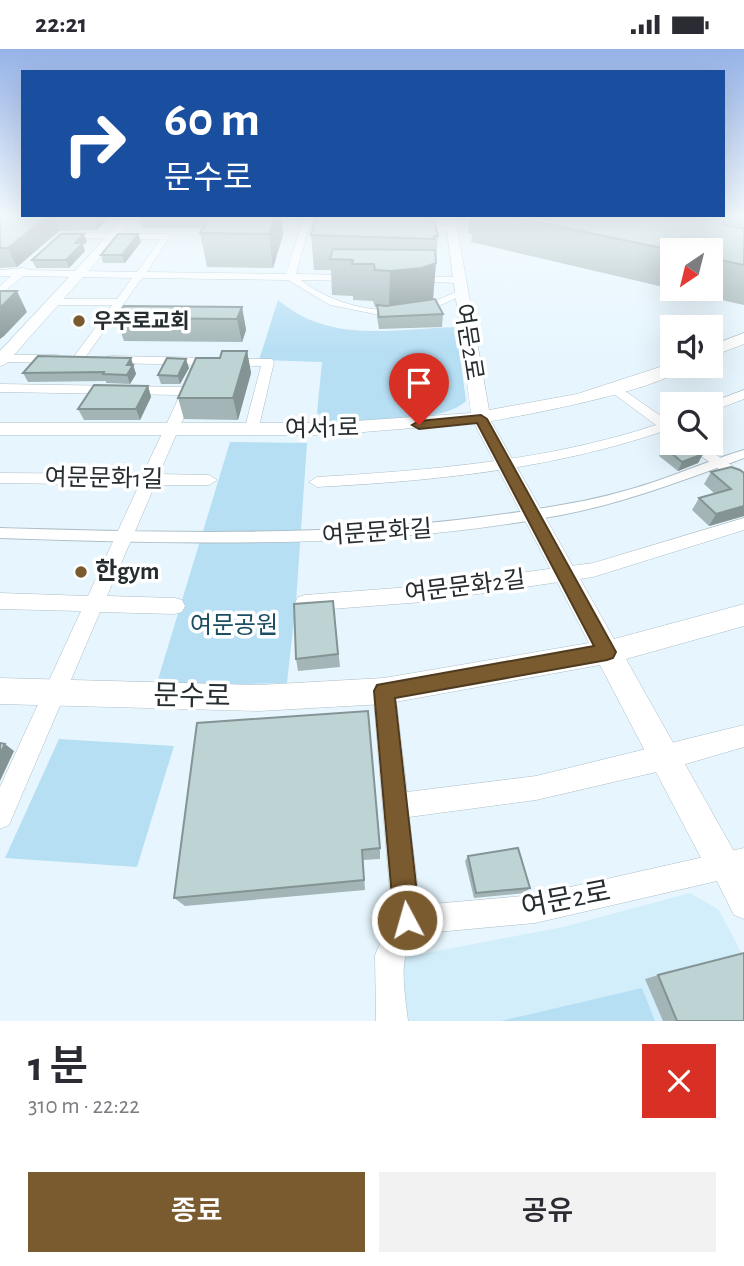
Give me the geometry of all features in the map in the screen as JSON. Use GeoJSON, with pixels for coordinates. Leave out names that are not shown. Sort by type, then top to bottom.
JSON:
{"type":"FeatureCollection","features":[{"type":"Feature","properties":{"kind":"street"},"geometry":{"type":"LineString","coordinates":[[1,359],[91,261]]}},
{"type":"Feature","properties":{"kind":"street"},"geometry":{"type":"LineString","coordinates":[[78,359],[150,261]]}},
{"type":"Feature","properties":{"kind":"street"},"geometry":{"type":"LineString","coordinates":[[290,277],[295,261]]}},
{"type":"Feature","properties":{"kind":"street","name":"여문2로"},"geometry":{"type":"LineString","coordinates":[[456,261],[481,419],[665,758],[734,864],[744,905]]}},
{"type":"Feature","properties":{"kind":"street"},"geometry":{"type":"LineString","coordinates":[[0,292],[31,264]]}},
{"type":"Feature","properties":{"kind":"street"},"geometry":{"type":"LineString","coordinates":[[0,273],[360,278]]}},
{"type":"Feature","properties":{"kind":"street"},"geometry":{"type":"LineString","coordinates":[[290,277],[323,298],[370,311],[417,310],[459,287]]}},
{"type":"Feature","properties":{"kind":"street"},"geometry":{"type":"LineString","coordinates":[[402,279],[459,287]]}},
{"type":"Feature","properties":{"kind":"street"},"geometry":{"type":"LineString","coordinates":[[54,302],[120,302]]}},
{"type":"Feature","properties":{"kind":"street"},"geometry":{"type":"LineString","coordinates":[[723,347],[743,340]]}},
{"type":"Feature","properties":{"kind":"street"},"geometry":{"type":"LineString","coordinates":[[1,359],[268,362],[251,431]]}},
{"type":"Feature","properties":{"kind":"street"},"geometry":{"type":"LineString","coordinates":[[0,815],[57,692],[200,362]]}},
{"type":"Feature","properties":{"kind":"street","name":"여서1로"},"geometry":{"type":"LineString","coordinates":[[0,429],[170,432],[362,429],[481,419],[615,388],[660,372]]}},
{"type":"Feature","properties":{"kind":"street"},"geometry":{"type":"LineString","coordinates":[[0,388],[188,391]]}},
{"type":"Feature","properties":{"kind":"street"},"geometry":{"type":"LineString","coordinates":[[615,388],[660,420]]}},
{"type":"Feature","properties":{"kind":"street"},"geometry":{"type":"LineString","coordinates":[[723,403],[744,394]]}},
{"type":"Feature","properties":{"kind":"street"},"geometry":{"type":"LineString","coordinates":[[317,482],[415,477],[506,466],[660,429]]}},
{"type":"Feature","properties":{"kind":"street","name":"여문문화길"},"geometry":{"type":"LineString","coordinates":[[0,533],[124,537],[345,536],[410,532],[533,516],[627,493],[744,454]]}},
{"type":"Feature","properties":{"kind":"street"},"geometry":{"type":"LineString","coordinates":[[707,455],[744,482]]}},
{"type":"Feature","properties":{"kind":"street","name":"여문문화1길"},"geometry":{"type":"LineString","coordinates":[[0,478],[209,480]]}},
{"type":"Feature","properties":{"kind":"street","name":"여문문화2길"},"geometry":{"type":"LineString","coordinates":[[305,603],[423,594],[565,575],[673,547],[744,524]]}},
{"type":"Feature","properties":{"kind":"street"},"geometry":{"type":"LineString","coordinates":[[0,601],[175,606]]}},
{"type":"Feature","properties":{"kind":"street","name":"문수로"},"geometry":{"type":"LineString","coordinates":[[0,691],[259,698],[384,691],[607,652],[675,636],[744,615]]}},
{"type":"Feature","properties":{"kind":"street"},"geometry":{"type":"LineString","coordinates":[[384,691],[407,920],[394,936],[388,955],[392,1021]]}},
{"type":"Feature","properties":{"kind":"street"},"geometry":{"type":"LineString","coordinates":[[396,806],[536,788],[665,758],[744,736]]}},
{"type":"Feature","properties":{"kind":"street","name":"여문2로"},"geometry":{"type":"LineString","coordinates":[[407,920],[535,909],[734,864]]}},
{"type":"Feature","properties":{"kind":"shaded area"},"geometry":{"type":"Polygon","coordinates":[[[690,893],[719,910],[744,958],[744,1021],[404,1021],[400,958],[563,927],[690,893]]]}},
{"type":"Feature","properties":{"kind":"green space"},"geometry":{"type":"Polygon","coordinates":[[[278,300],[298,314],[341,328],[386,331],[456,327],[466,401],[440,414],[422,417],[331,422],[317,413],[322,362],[259,360],[278,300]]]}},
{"type":"Feature","properties":{"kind":"green space","name":"여문공원"},"geometry":{"type":"Polygon","coordinates":[[[230,442],[307,443],[296,602],[287,683],[156,686],[230,442]]]}},
{"type":"Feature","properties":{"kind":"green space"},"geometry":{"type":"Polygon","coordinates":[[[59,739],[174,746],[137,867],[5,858],[59,739]]]}},
{"type":"Feature","properties":{"kind":"green space"},"geometry":{"type":"Polygon","coordinates":[[[642,988],[655,1021],[501,1021],[642,988]]]}},
{"type":"Feature","properties":{"kind":"building"},"geometry":{"type":"Polygon","coordinates":[[[353,261],[436,263],[422,268],[390,271],[375,270],[374,264],[352,264],[353,261]]]}},
{"type":"Feature","properties":{"kind":"building"},"geometry":{"type":"Polygon","coordinates":[[[726,261],[744,261],[744,265],[726,261]]]}},
{"type":"Feature","properties":{"kind":"building"},"geometry":{"type":"Polygon","coordinates":[[[0,291],[17,291],[0,308],[0,291]]]}},
{"type":"Feature","properties":{"kind":"building"},"geometry":{"type":"Polygon","coordinates":[[[435,299],[443,314],[379,317],[377,305],[435,299]]]}},
{"type":"Feature","properties":{"kind":"building"},"geometry":{"type":"Polygon","coordinates":[[[124,306],[242,307],[237,319],[116,318],[124,306]]]}},
{"type":"Feature","properties":{"kind":"building"},"geometry":{"type":"Polygon","coordinates":[[[222,351],[247,351],[233,398],[178,398],[196,358],[220,358],[222,351]]]}},
{"type":"Feature","properties":{"kind":"building"},"geometry":{"type":"Polygon","coordinates":[[[38,356],[131,358],[127,365],[133,365],[127,375],[103,374],[104,372],[23,373],[38,356]]]}},
{"type":"Feature","properties":{"kind":"building"},"geometry":{"type":"Polygon","coordinates":[[[167,358],[186,359],[178,376],[158,375],[167,358]]]}},
{"type":"Feature","properties":{"kind":"building"},"geometry":{"type":"Polygon","coordinates":[[[94,385],[148,386],[136,409],[78,409],[94,385]]]}},
{"type":"Feature","properties":{"kind":"building"},"geometry":{"type":"Polygon","coordinates":[[[674,455],[700,455],[682,462],[674,455]]]}},
{"type":"Feature","properties":{"kind":"building"},"geometry":{"type":"Polygon","coordinates":[[[731,467],[744,473],[744,506],[716,514],[699,498],[731,489],[711,472],[731,467]]]}},
{"type":"Feature","properties":{"kind":"building"},"geometry":{"type":"Polygon","coordinates":[[[333,601],[338,654],[296,659],[294,604],[333,601]]]}},
{"type":"Feature","properties":{"kind":"building"},"geometry":{"type":"Polygon","coordinates":[[[368,711],[380,848],[362,850],[364,880],[174,898],[197,723],[368,711]]]}},
{"type":"Feature","properties":{"kind":"building"},"geometry":{"type":"Polygon","coordinates":[[[518,848],[530,888],[476,893],[468,856],[518,848]]]}},
{"type":"Feature","properties":{"kind":"building"},"geometry":{"type":"Polygon","coordinates":[[[744,953],[744,1021],[677,1021],[658,975],[744,953]]]}},
{"type":"Feature","properties":{"kind":"place","name":"우주로교회"},"geometry":{"type":"Point","coordinates":[79,321]}},
{"type":"Feature","properties":{"kind":"place","name":"한gym"},"geometry":{"type":"Point","coordinates":[81,572]}},
{"type":"Feature","properties":{"kind":"route"},"geometry":{"type":"LineString","coordinates":[[407,920],[384,691],[607,652],[481,419],[419,425]]}}]}
